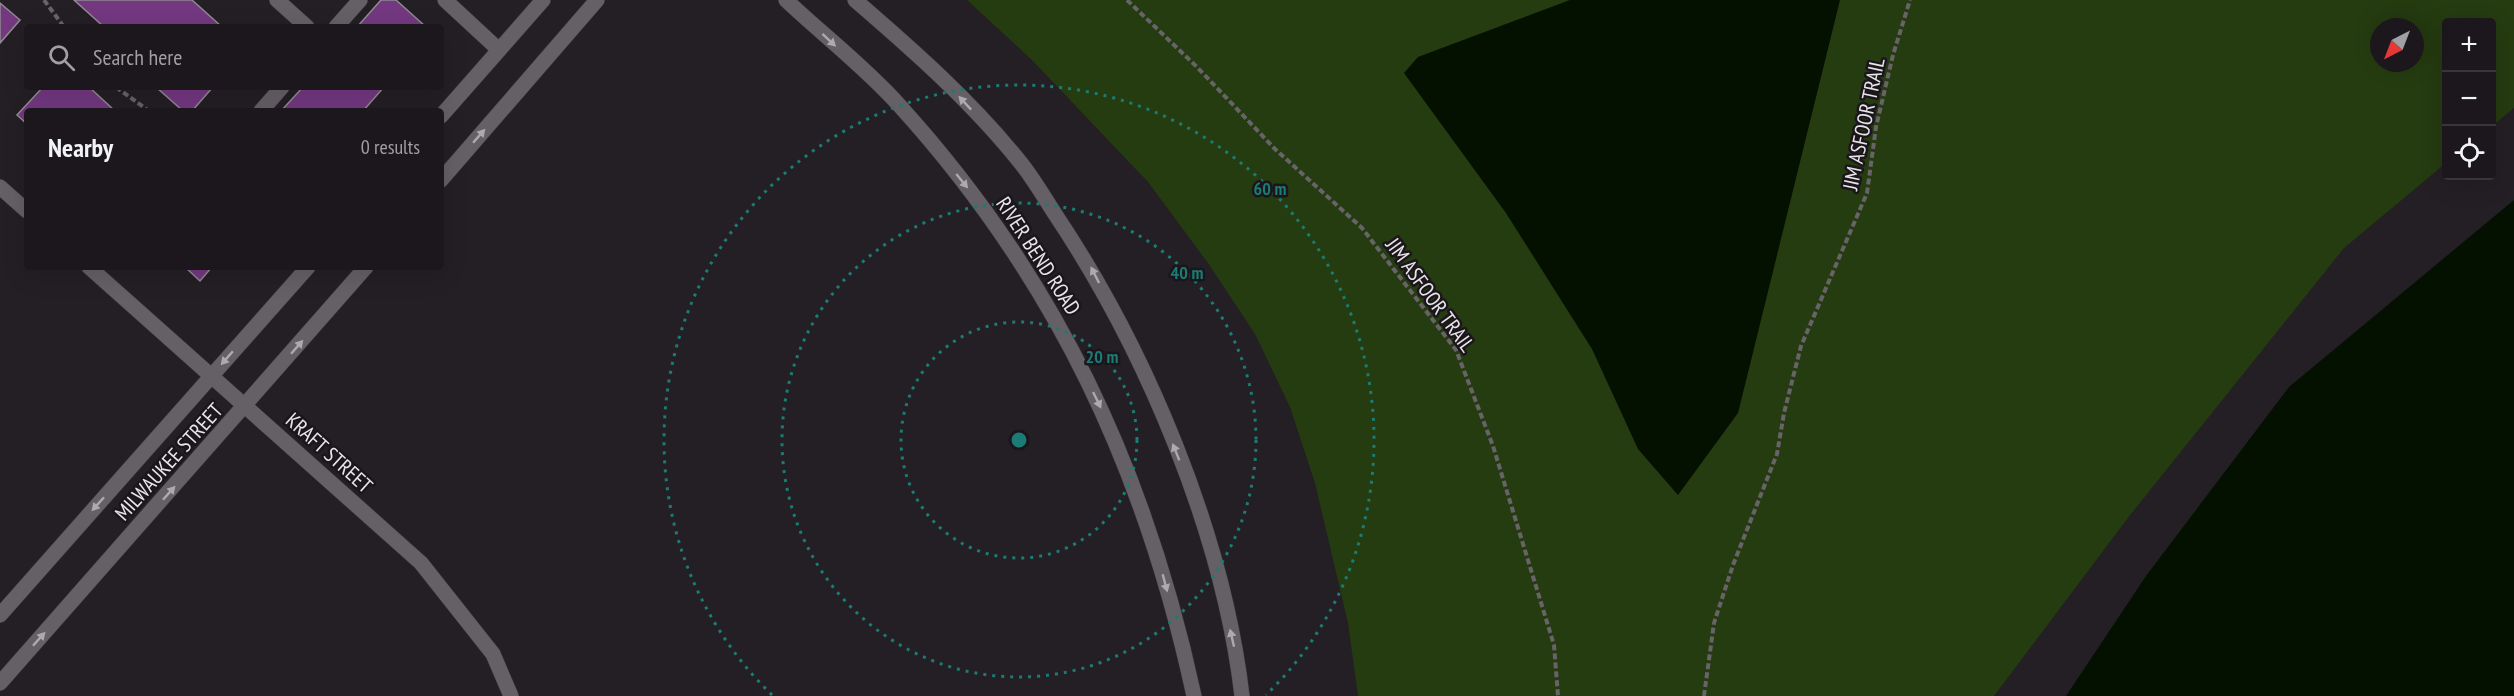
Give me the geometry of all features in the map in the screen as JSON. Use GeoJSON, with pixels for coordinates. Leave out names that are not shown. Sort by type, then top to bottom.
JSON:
{"type":"FeatureCollection","features":[{"type":"Feature","properties":{"kind":"street"},"geometry":{"type":"LineString","coordinates":[[276,0],[304,24]]}},
{"type":"Feature","properties":{"kind":"street"},"geometry":{"type":"LineString","coordinates":[[339,24],[360,0]]}},
{"type":"Feature","properties":{"kind":"street"},"geometry":{"type":"LineString","coordinates":[[445,0],[500,50]]}},
{"type":"Feature","properties":{"kind":"street"},"geometry":{"type":"LineString","coordinates":[[444,113],[543,0]]}},
{"type":"Feature","properties":{"kind":"street"},"geometry":{"type":"LineString","coordinates":[[444,177],[597,0]]}},
{"type":"Feature","properties":{"kind":"street","name":"RIVER BEND ROAD"},"geometry":{"type":"LineString","coordinates":[[786,0],[898,104],[972,193],[1030,274],[1076,356],[1115,436],[1153,539],[1194,696]]}},
{"type":"Feature","properties":{"kind":"street","name":"RIVER BEND ROAD"},"geometry":{"type":"LineString","coordinates":[[855,0],[926,62],[1020,162],[1090,266],[1149,383],[1196,502],[1221,588],[1242,696]]}},
{"type":"Feature","properties":{"kind":"street"},"geometry":{"type":"LineString","coordinates":[[264,108],[279,90]]}},
{"type":"Feature","properties":{"kind":"street"},"geometry":{"type":"LineString","coordinates":[[0,187],[24,209]]}},
{"type":"Feature","properties":{"kind":"street","name":"KRAFT STREET"},"geometry":{"type":"LineString","coordinates":[[92,270],[421,563],[493,654],[511,696]]}},
{"type":"Feature","properties":{"kind":"street","name":"MILWAUKEE STREET"},"geometry":{"type":"LineString","coordinates":[[0,615],[305,270]]}},
{"type":"Feature","properties":{"kind":"street","name":"MILWAUKEE STREET"},"geometry":{"type":"LineString","coordinates":[[0,683],[363,270]]}},
{"type":"Feature","properties":{"kind":"path"},"geometry":{"type":"LineString","coordinates":[[44,0],[62,24]]}},
{"type":"Feature","properties":{"kind":"path","name":"JIM ASFOOR TRAIL"},"geometry":{"type":"LineString","coordinates":[[1127,0],[1197,67],[1275,149],[1362,228],[1456,350],[1494,446],[1554,645],[1558,696]]}},
{"type":"Feature","properties":{"kind":"path","name":"JIM ASFOOR TRAIL"},"geometry":{"type":"LineString","coordinates":[[1704,696],[1714,623],[1733,565],[1778,454],[1784,413],[1801,346],[1867,193],[1876,127],[1893,55],[1910,0]]}},
{"type":"Feature","properties":{"kind":"path"},"geometry":{"type":"LineString","coordinates":[[120,90],[145,108]]}},
{"type":"Feature","properties":{"kind":"green space"},"geometry":{"type":"Polygon","coordinates":[[[967,0],[2514,0],[2514,108],[2496,123],[2496,18],[2442,18],[2442,166],[2344,248],[2127,519],[1994,696],[1358,696],[1348,623],[1315,483],[1290,407],[1255,334],[1208,263],[1148,182],[1032,60],[967,0]]]}},
{"type":"Feature","properties":{"kind":"shaded area"},"geometry":{"type":"Polygon","coordinates":[[[1570,0],[1840,0],[1738,413],[1678,495],[1638,449],[1592,349],[1506,213],[1404,73],[1418,57],[1570,0]]]}},
{"type":"Feature","properties":{"kind":"shaded area"},"geometry":{"type":"Polygon","coordinates":[[[2514,200],[2514,696],[2066,696],[2146,576],[2289,387],[2514,200]]]}},
{"type":"Feature","properties":{"kind":"building"},"geometry":{"type":"Polygon","coordinates":[[[74,0],[192,0],[219,24],[101,24],[74,0]]]}},
{"type":"Feature","properties":{"kind":"building"},"geometry":{"type":"Polygon","coordinates":[[[381,0],[396,0],[423,24],[360,24],[381,0]]]}},
{"type":"Feature","properties":{"kind":"building"},"geometry":{"type":"Polygon","coordinates":[[[0,3],[20,20],[0,43],[0,3]]]}},
{"type":"Feature","properties":{"kind":"building"},"geometry":{"type":"Polygon","coordinates":[[[40,90],[92,90],[112,108],[24,108],[24,121],[17,115],[40,90]]]}},
{"type":"Feature","properties":{"kind":"building"},"geometry":{"type":"Polygon","coordinates":[[[159,90],[210,90],[195,108],[180,108],[159,90]]]}},
{"type":"Feature","properties":{"kind":"building"},"geometry":{"type":"Polygon","coordinates":[[[300,90],[381,90],[366,108],[284,108],[300,90]]]}},
{"type":"Feature","properties":{"kind":"building"},"geometry":{"type":"Polygon","coordinates":[[[188,270],[209,270],[200,281],[188,270]]]}}]}
